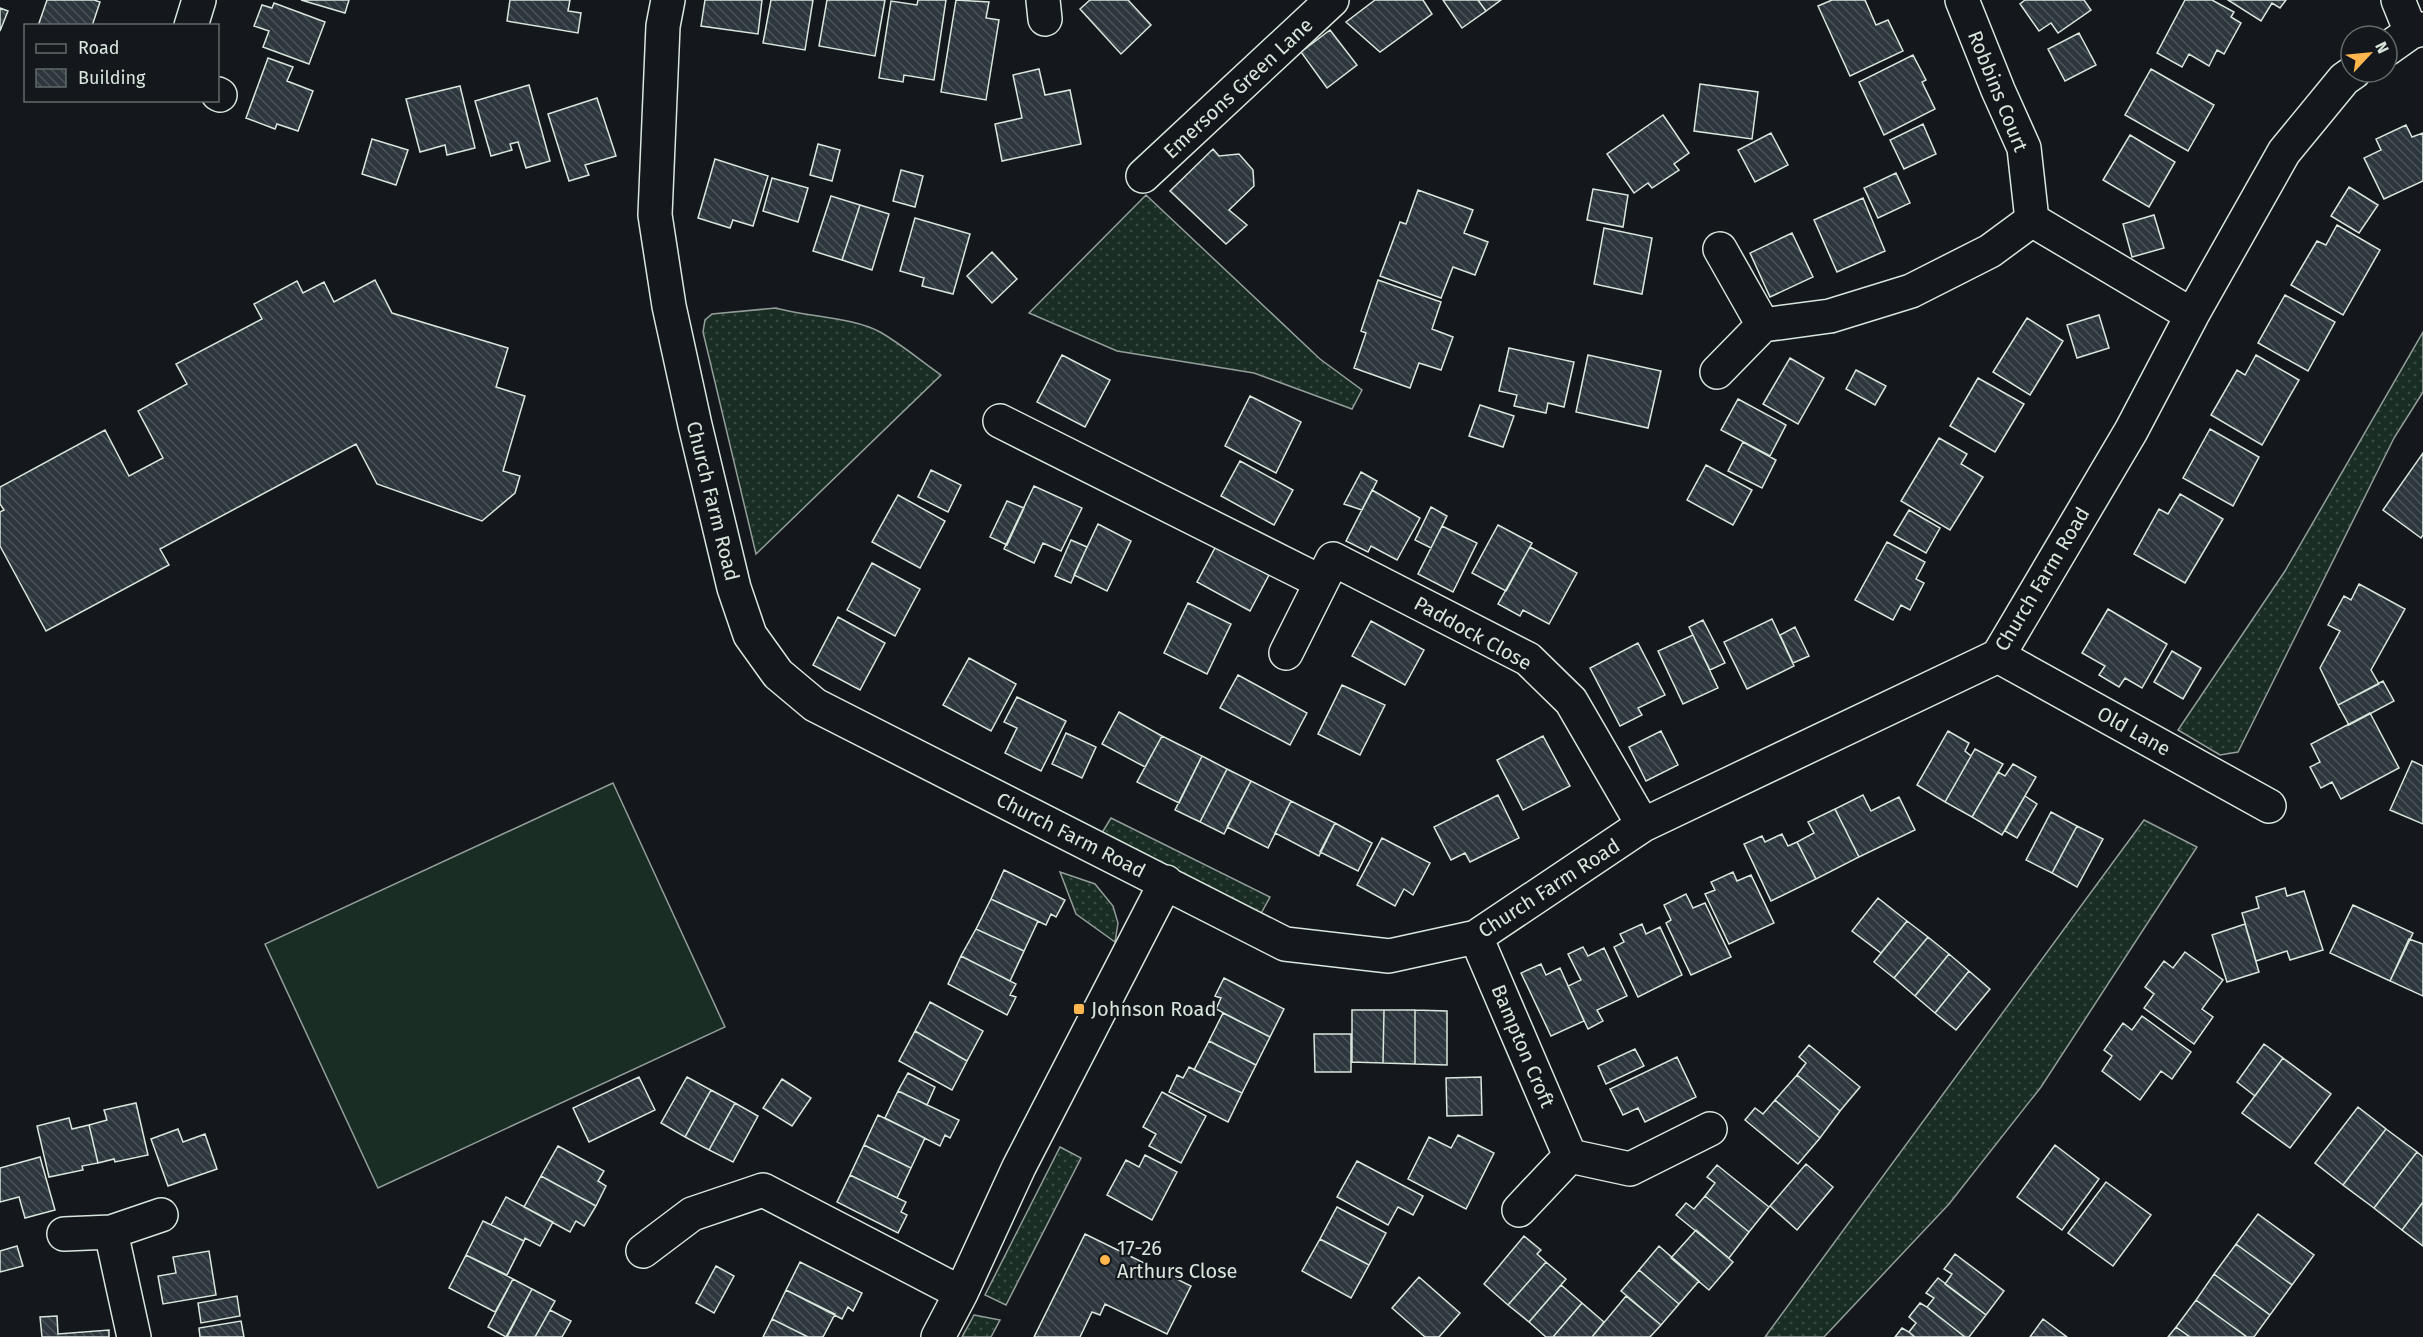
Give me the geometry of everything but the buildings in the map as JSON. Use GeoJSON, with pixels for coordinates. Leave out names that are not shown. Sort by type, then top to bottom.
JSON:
{"type":"FeatureCollection","features":[{"type":"Feature","properties":{"kind":"street"},"geometry":{"type":"LineString","coordinates":[[191,24],[199,0]]}},
{"type":"Feature","properties":{"kind":"street","name":"Church Farm Road"},"geometry":{"type":"LineString","coordinates":[[668,0],[663,26],[655,215],[669,306],[734,588],[750,635],[778,674],[815,705],[1285,944],[1389,956],[1476,937],[1644,825],[1998,656],[2131,431],[2192,315],[2284,152],[2340,84]]}},
{"type":"Feature","properties":{"kind":"street","name":"Emersons Green Lane"},"geometry":{"type":"LineString","coordinates":[[1143,176],[1332,0]]}},
{"type":"Feature","properties":{"kind":"street","name":"Robbins Court"},"geometry":{"type":"LineString","coordinates":[[1962,0],[2024,148],[2032,220]]}},
{"type":"Feature","properties":{"kind":"street"},"geometry":{"type":"LineString","coordinates":[[2398,0],[2407,37]]}},
{"type":"Feature","properties":{"kind":"street"},"geometry":{"type":"LineString","coordinates":[[1717,372],[1763,325],[1830,316],[1911,291],[1990,251],[2032,220],[2192,315]]}},
{"type":"Feature","properties":{"kind":"street"},"geometry":{"type":"LineString","coordinates":[[1720,249],[1763,325]]}},
{"type":"Feature","properties":{"kind":"street"},"geometry":{"type":"LineString","coordinates":[[1000,421],[1321,582]]}},
{"type":"Feature","properties":{"kind":"street","name":"Paddock Close"},"geometry":{"type":"LineString","coordinates":[[1286,653],[1333,559],[1528,659],[1571,701],[1644,825]]}},
{"type":"Feature","properties":{"kind":"street","name":"Old Lane"},"geometry":{"type":"LineString","coordinates":[[1998,656],[2270,806]]}},
{"type":"Feature","properties":{"kind":"street"},"geometry":{"type":"LineString","coordinates":[[938,1337],[961,1293],[1019,1167],[1166,882]]}},
{"type":"Feature","properties":{"kind":"street","name":"Bampton Croft"},"geometry":{"type":"LineString","coordinates":[[1476,937],[1570,1156]]}},
{"type":"Feature","properties":{"kind":"street"},"geometry":{"type":"LineString","coordinates":[[1519,1210],[1570,1156],[1630,1169],[1710,1128]]}},
{"type":"Feature","properties":{"kind":"street"},"geometry":{"type":"LineString","coordinates":[[643,1251],[692,1214],[763,1190],[961,1293]]}},
{"type":"Feature","properties":{"kind":"street"},"geometry":{"type":"LineString","coordinates":[[64,1234],[111,1232],[161,1215]]}},
{"type":"Feature","properties":{"kind":"street"},"geometry":{"type":"LineString","coordinates":[[111,1232],[134,1337]]}},
{"type":"Feature","properties":{"kind":"green space"},"geometry":{"type":"Polygon","coordinates":[[[1146,195],[1320,359],[1362,390],[1352,409],[1254,373],[1117,351],[1029,313],[1146,195]]]}},
{"type":"Feature","properties":{"kind":"green space"},"geometry":{"type":"Polygon","coordinates":[[[776,308],[869,327],[896,342],[941,375],[756,554],[703,332],[705,320],[712,314],[776,308]]]}},
{"type":"Feature","properties":{"kind":"green space"},"geometry":{"type":"Polygon","coordinates":[[[2423,332],[2423,392],[2394,438],[2238,752],[2220,755],[2178,730],[2285,571],[2423,332]]]}},
{"type":"Feature","properties":{"kind":"green space"},"geometry":{"type":"Polygon","coordinates":[[[613,783],[725,1027],[378,1188],[265,944],[613,783]]]}},
{"type":"Feature","properties":{"kind":"green space"},"geometry":{"type":"Polygon","coordinates":[[[1111,818],[1270,897],[1259,917],[1100,836],[1111,818]]]}},
{"type":"Feature","properties":{"kind":"green space"},"geometry":{"type":"Polygon","coordinates":[[[2144,820],[2197,847],[2041,1087],[1949,1204],[1824,1337],[1765,1337],[2144,820]]]}},
{"type":"Feature","properties":{"kind":"green space"},"geometry":{"type":"Polygon","coordinates":[[[1060,872],[1095,884],[1113,906],[1118,923],[1115,942],[1076,914],[1060,872]]]}},
{"type":"Feature","properties":{"kind":"green space"},"geometry":{"type":"Polygon","coordinates":[[[1060,1147],[1081,1158],[1006,1305],[985,1295],[1060,1147]]]}},
{"type":"Feature","properties":{"kind":"green space"},"geometry":{"type":"Polygon","coordinates":[[[974,1315],[1000,1320],[991,1337],[962,1337],[974,1315]]]}},
{"type":"Feature","properties":{"kind":"place","name":"Johnson Road"},"geometry":{"type":"Point","coordinates":[1079,1009]}},
{"type":"Feature","properties":{"kind":"place","name":"17-26 Arthurs Close"},"geometry":{"type":"Point","coordinates":[1105,1260]}}]}
